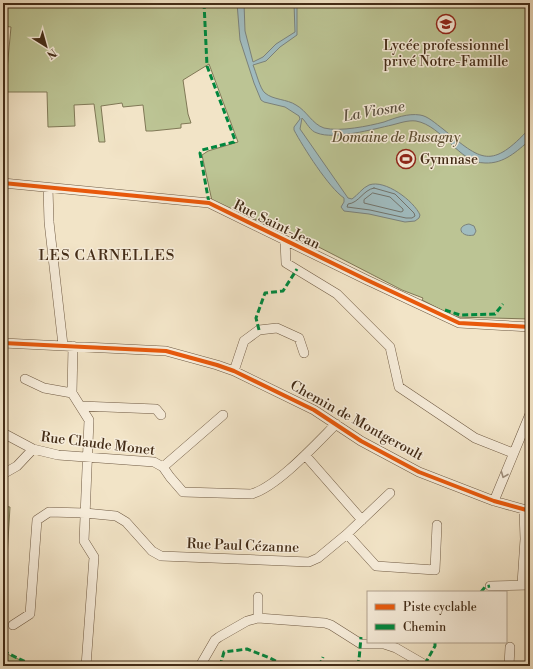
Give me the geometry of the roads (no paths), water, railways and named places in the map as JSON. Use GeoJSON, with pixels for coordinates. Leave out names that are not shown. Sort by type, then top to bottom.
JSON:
{"type":"FeatureCollection","features":[{"type":"Feature","properties":{"kind":"street","name":"Rue Saint-Jean"},"geometry":{"type":"LineString","coordinates":[[3,184],[209,203],[367,280],[459,322],[530,327]]}},
{"type":"Feature","properties":{"kind":"street"},"geometry":{"type":"LineString","coordinates":[[48,188],[49,222],[63,345]]}},
{"type":"Feature","properties":{"kind":"street"},"geometry":{"type":"LineString","coordinates":[[285,240],[286,263],[337,294],[390,347],[399,387],[475,438],[513,453]]}},
{"type":"Feature","properties":{"kind":"street"},"geometry":{"type":"LineString","coordinates":[[234,371],[244,341],[259,330],[277,328],[299,338],[304,353]]}},
{"type":"Feature","properties":{"kind":"street","name":"Chemin de Montgeroult"},"geometry":{"type":"LineString","coordinates":[[3,343],[166,351],[234,371],[314,410],[383,454],[419,472],[494,501],[527,511]]}},
{"type":"Feature","properties":{"kind":"street"},"geometry":{"type":"LineString","coordinates":[[73,346],[72,393],[89,420],[84,541],[94,557],[86,666]]}},
{"type":"Feature","properties":{"kind":"street"},"geometry":{"type":"LineString","coordinates":[[25,379],[44,388],[72,393]]}},
{"type":"Feature","properties":{"kind":"street"},"geometry":{"type":"LineString","coordinates":[[81,406],[156,409],[161,415]]}},
{"type":"Feature","properties":{"kind":"street"},"geometry":{"type":"LineString","coordinates":[[494,501],[530,414]]}},
{"type":"Feature","properties":{"kind":"street","name":"Rue Claude Monet"},"geometry":{"type":"LineString","coordinates":[[3,432],[33,449],[58,455],[154,462],[163,467],[223,415]]}},
{"type":"Feature","properties":{"kind":"street"},"geometry":{"type":"LineString","coordinates":[[163,467],[183,492],[251,494],[268,486],[305,455],[336,424]]}},
{"type":"Feature","properties":{"kind":"street"},"geometry":{"type":"LineString","coordinates":[[3,474],[17,466],[33,449]]}},
{"type":"Feature","properties":{"kind":"street"},"geometry":{"type":"LineString","coordinates":[[305,455],[362,520]]}},
{"type":"Feature","properties":{"kind":"street","name":"Rue Paul Cézanne"},"geometry":{"type":"LineString","coordinates":[[13,625],[30,614],[37,520],[49,512],[116,516],[126,522],[152,551],[161,556],[309,562],[318,558],[347,534],[390,493]]}},
{"type":"Feature","properties":{"kind":"street"},"geometry":{"type":"LineString","coordinates":[[490,586],[526,585],[525,539],[527,511]]}},
{"type":"Feature","properties":{"kind":"street"},"geometry":{"type":"LineString","coordinates":[[347,534],[376,566],[435,570],[437,526]]}},
{"type":"Feature","properties":{"kind":"street"},"geometry":{"type":"LineString","coordinates":[[258,597],[258,618]]}},
{"type":"Feature","properties":{"kind":"street"},"geometry":{"type":"LineString","coordinates":[[202,665],[215,640],[219,636],[247,621],[258,618],[325,623],[331,625],[361,644],[397,645],[427,666]]}},
{"type":"Feature","properties":{"kind":"street"},"geometry":{"type":"LineString","coordinates":[[509,666],[510,647]]}},
{"type":"Feature","properties":{"kind":"water"},"geometry":{"type":"Polygon","coordinates":[[[237,3],[244,3],[245,31],[253,62],[263,57],[276,44],[295,32],[294,3],[297,3],[297,35],[280,47],[266,61],[253,65],[265,93],[272,97],[296,105],[313,121],[324,128],[354,128],[378,124],[406,115],[420,115],[432,120],[477,154],[486,156],[496,155],[517,141],[530,128],[530,140],[510,156],[492,163],[485,163],[467,157],[435,130],[426,124],[416,121],[404,122],[343,135],[324,135],[310,129],[302,118],[300,129],[348,198],[352,199],[369,185],[383,185],[398,192],[417,209],[420,215],[415,221],[405,222],[369,214],[344,211],[341,207],[344,202],[344,198],[324,177],[294,130],[294,127],[300,119],[299,116],[285,107],[261,100],[240,40],[237,3]]]}},
{"type":"Feature","properties":{"kind":"water"},"geometry":{"type":"Polygon","coordinates":[[[469,224],[474,226],[476,231],[474,235],[466,235],[461,231],[462,227],[469,224]]]}},
{"type":"Feature","properties":{"kind":"place","name":"Lycée professionnel privé Notre-Famille"},"geometry":{"type":"Point","coordinates":[446,24]}},
{"type":"Feature","properties":{"kind":"place","name":"Gymnase"},"geometry":{"type":"Point","coordinates":[406,159]}},
{"type":"Feature","properties":{"kind":"district","name":"LES CARNELLES"},"geometry":{"type":"Point","coordinates":[107,255]}},
{"type":"Feature","properties":{"kind":"water label","name":"La Viosne"},"geometry":{"type":"Point","coordinates":[374,111]}},
{"type":"Feature","properties":{"kind":"park label","name":"Domaine de Busagny"},"geometry":{"type":"Point","coordinates":[396,137]}}]}
